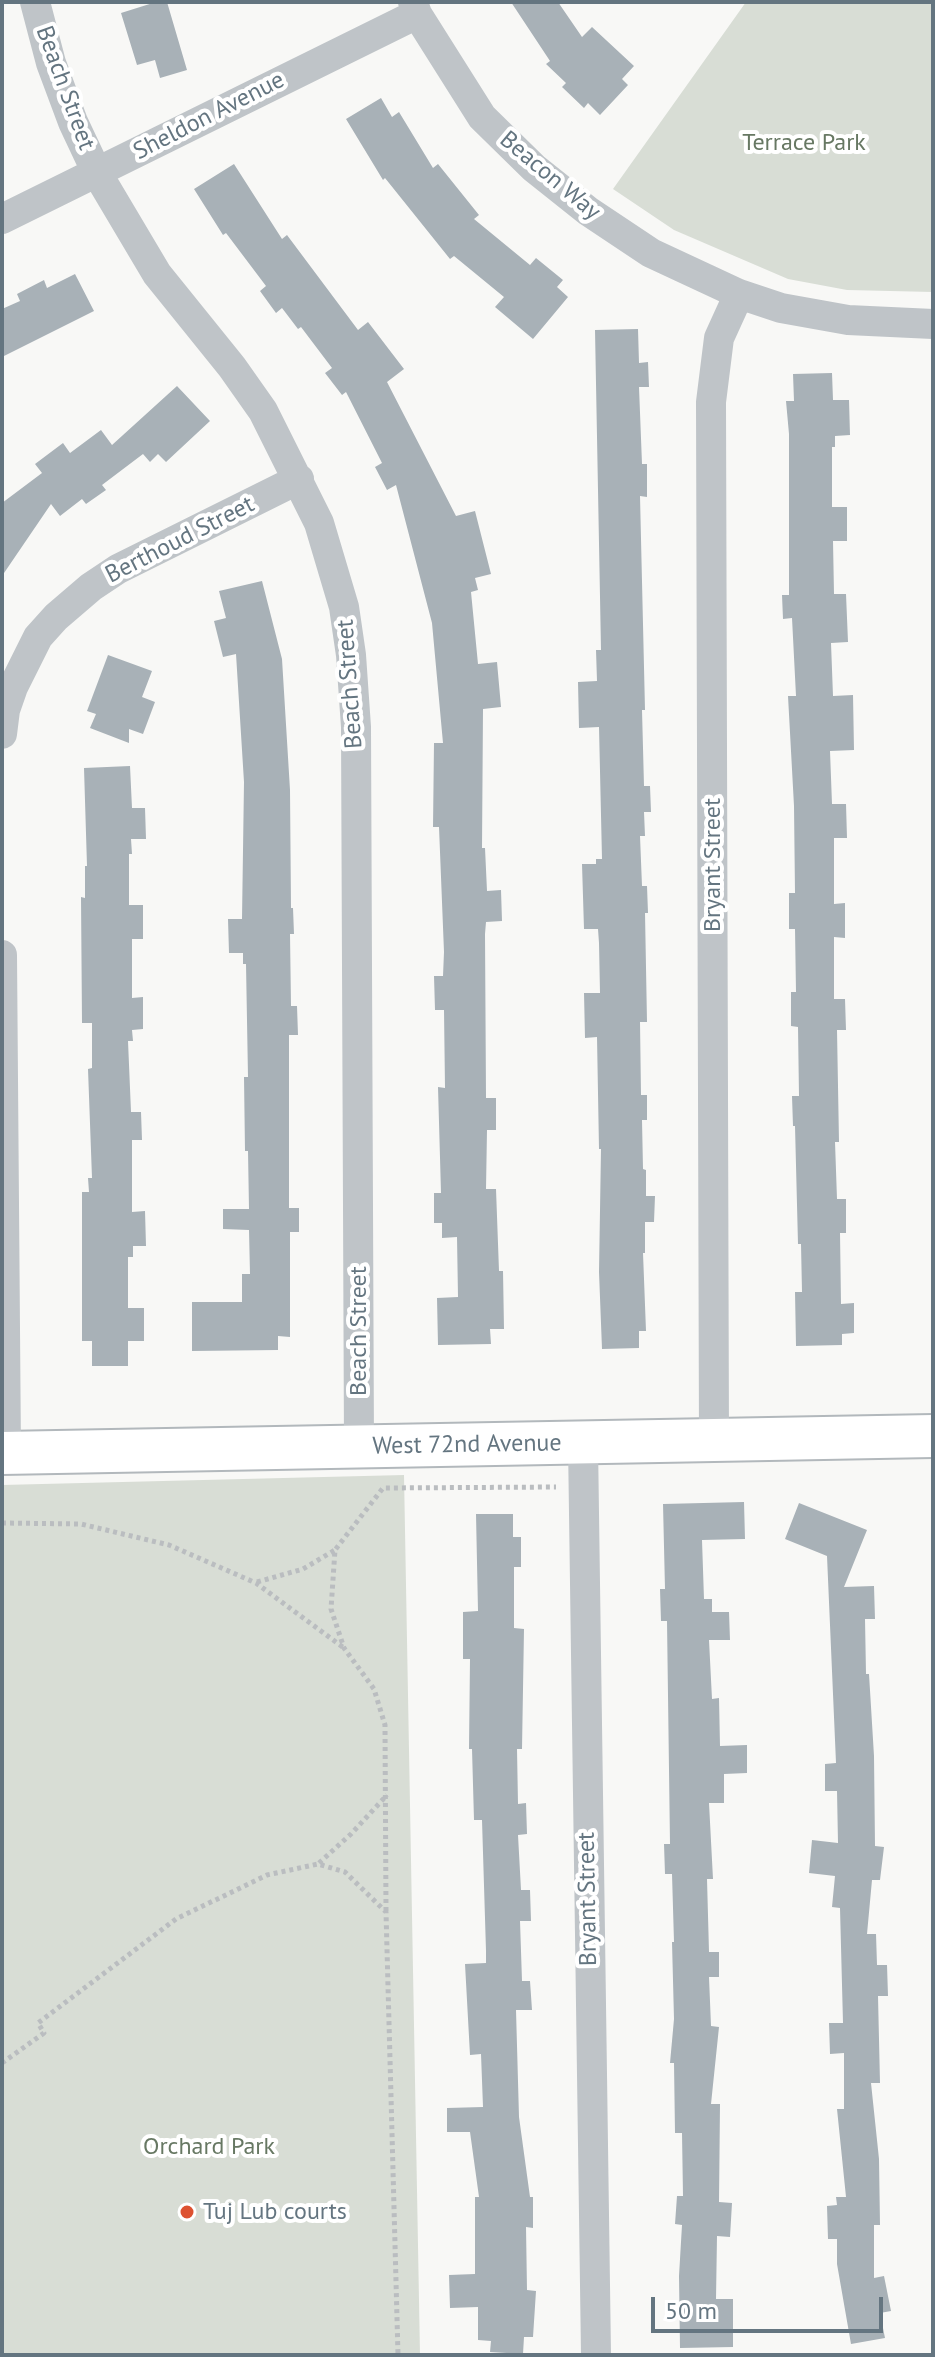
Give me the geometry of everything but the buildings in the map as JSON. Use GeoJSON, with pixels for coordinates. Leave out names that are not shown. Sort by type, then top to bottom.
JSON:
{"type":"FeatureCollection","features":[{"type":"Feature","properties":{"kind":"main road","name":"West 72nd Avenue"},"geometry":{"type":"LineString","coordinates":[[4,1453],[933,1436]]}},
{"type":"Feature","properties":{"kind":"street","name":"Beach Street"},"geometry":{"type":"LineString","coordinates":[[35,2],[51,63],[73,122],[97,173],[157,274],[232,367],[263,411],[319,523],[344,607],[356,727],[359,1446]]}},
{"type":"Feature","properties":{"kind":"street","name":"Sheldon Avenue"},"geometry":{"type":"LineString","coordinates":[[2,219],[415,8]]}},
{"type":"Feature","properties":{"kind":"street","name":"Beacon Way"},"geometry":{"type":"LineString","coordinates":[[415,8],[482,117],[534,168],[588,211],[651,253],[739,294],[781,308],[848,320],[933,324]]}},
{"type":"Feature","properties":{"kind":"street","name":"Bryant Street"},"geometry":{"type":"LineString","coordinates":[[714,1440],[711,402],[719,338],[739,294]]}},
{"type":"Feature","properties":{"kind":"street","name":"Berthoud Street"},"geometry":{"type":"LineString","coordinates":[[2,734],[5,710],[13,687],[38,637],[56,617],[118,569],[299,479]]}},
{"type":"Feature","properties":{"kind":"street"},"geometry":{"type":"LineString","coordinates":[[2,955],[4,1453]]}},
{"type":"Feature","properties":{"kind":"street","name":"Bryant Street"},"geometry":{"type":"LineString","coordinates":[[583,1443],[596,2355]]}},
{"type":"Feature","properties":{"kind":"path"},"geometry":{"type":"LineString","coordinates":[[256,1583],[303,1569],[335,1550],[383,1488],[583,1487]]}},
{"type":"Feature","properties":{"kind":"path"},"geometry":{"type":"LineString","coordinates":[[2,1523],[81,1524],[155,1541],[256,1583],[344,1648],[374,1689],[385,1725],[386,1912],[398,2355]]}},
{"type":"Feature","properties":{"kind":"path"},"geometry":{"type":"LineString","coordinates":[[335,1550],[331,1609],[344,1648]]}},
{"type":"Feature","properties":{"kind":"path"},"geometry":{"type":"LineString","coordinates":[[318,1864],[387,1795]]}},
{"type":"Feature","properties":{"kind":"path"},"geometry":{"type":"LineString","coordinates":[[2,2063],[44,2033],[38,2023],[176,1919],[267,1875],[318,1864],[345,1872],[386,1912]]}},
{"type":"Feature","properties":{"kind":"green space","name":"Terrace Park"},"geometry":{"type":"Polygon","coordinates":[[[746,2],[933,2],[933,292],[847,290],[788,279],[674,230],[613,189],[746,2]]]}},
{"type":"Feature","properties":{"kind":"green space","name":"Orchard Park"},"geometry":{"type":"Polygon","coordinates":[[[404,1475],[420,2355],[2,2355],[2,1485],[404,1475]]]}},
{"type":"Feature","properties":{"kind":"place","name":"Tuj Lub courts"},"geometry":{"type":"Point","coordinates":[187,2212]}}]}
